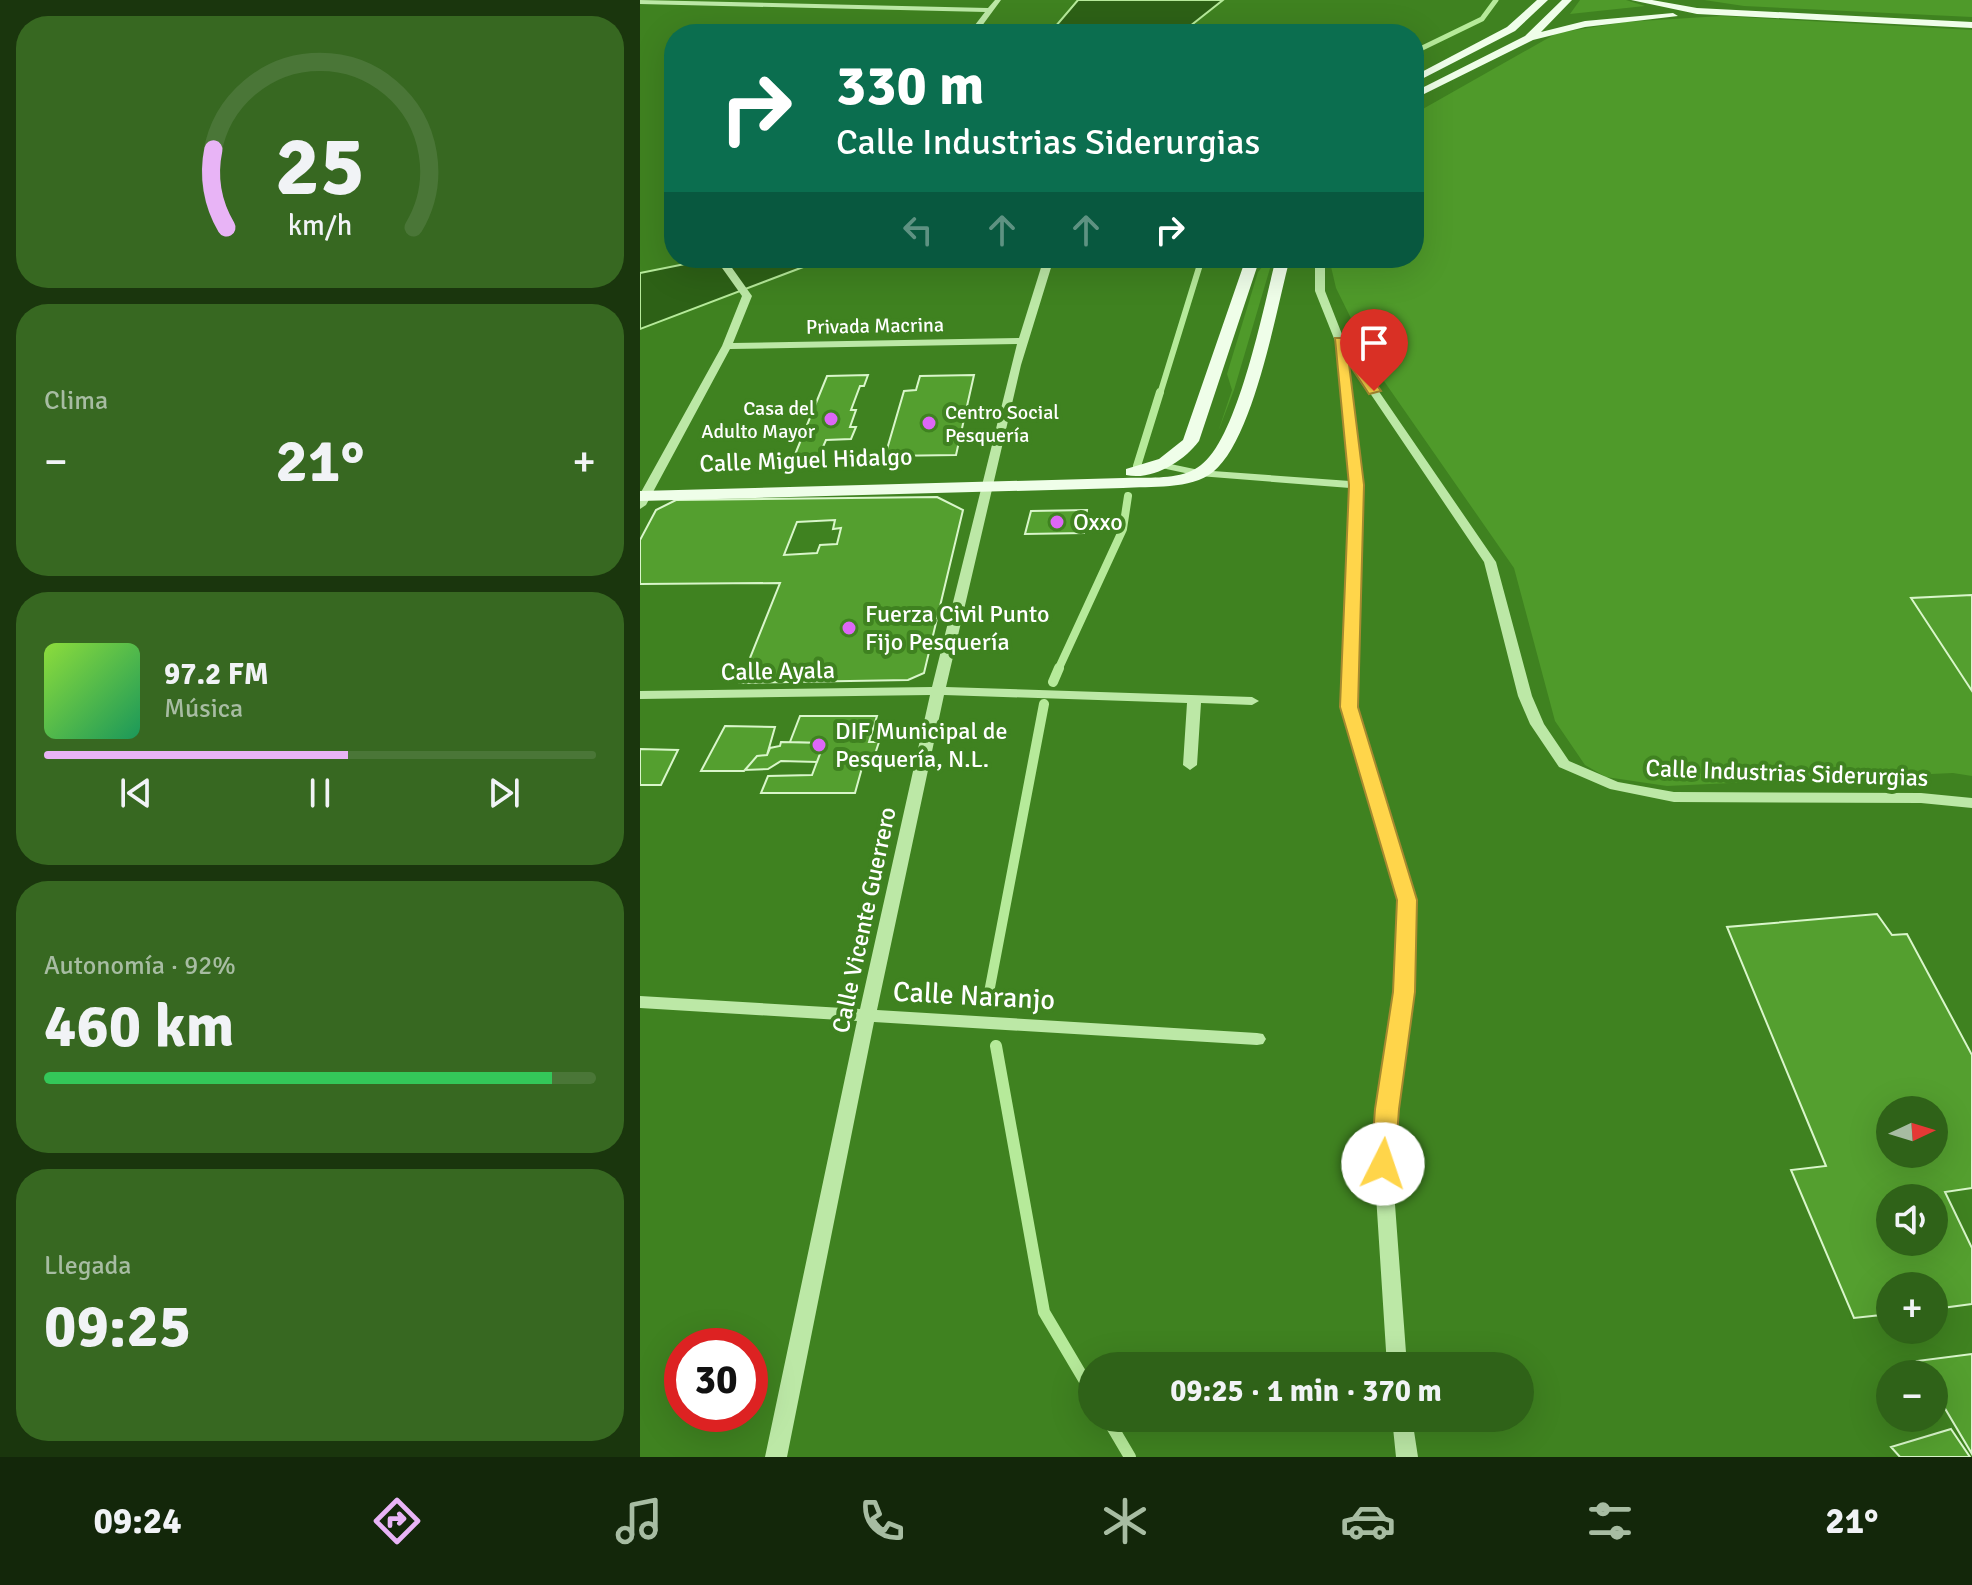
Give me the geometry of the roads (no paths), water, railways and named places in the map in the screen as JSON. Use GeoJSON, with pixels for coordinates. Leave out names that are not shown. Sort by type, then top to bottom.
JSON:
{"type":"FeatureCollection","features":[{"type":"Feature","properties":{"kind":"main road"},"geometry":{"type":"LineString","coordinates":[[1424,75],[1511,29],[1543,0]]}},
{"type":"Feature","properties":{"kind":"main road"},"geometry":{"type":"LineString","coordinates":[[1529,38],[1567,0]]}},
{"type":"Feature","properties":{"kind":"main road"},"geometry":{"type":"LineString","coordinates":[[1636,0],[1679,9],[1972,25]]}},
{"type":"Feature","properties":{"kind":"main road"},"geometry":{"type":"LineString","coordinates":[[1685,0],[1737,12]]}},
{"type":"Feature","properties":{"kind":"main road"},"geometry":{"type":"LineString","coordinates":[[1424,91],[1529,38],[1560,28],[1607,21],[1737,12]]}},
{"type":"Feature","properties":{"kind":"main road"},"geometry":{"type":"LineString","coordinates":[[643,495],[991,482],[1126,472],[1161,465],[1185,449],[1199,424],[1250,268]]}},
{"type":"Feature","properties":{"kind":"main road"},"geometry":{"type":"LineString","coordinates":[[991,482],[1123,483],[1166,480],[1209,469],[1221,456],[1240,414],[1280,268]]}},
{"type":"Feature","properties":{"kind":"street"},"geometry":{"type":"LineString","coordinates":[[980,24],[998,0]]}},
{"type":"Feature","properties":{"kind":"street"},"geometry":{"type":"LineString","coordinates":[[640,2],[991,10]]}},
{"type":"Feature","properties":{"kind":"street"},"geometry":{"type":"LineString","coordinates":[[643,495],[727,346],[747,296],[727,268]]}},
{"type":"Feature","properties":{"kind":"street","name":"Calle Vicente Guerrero"},"geometry":{"type":"LineString","coordinates":[[776,1457],[938,691],[991,482],[1022,341],[1046,268]]}},
{"type":"Feature","properties":{"kind":"street"},"geometry":{"type":"LineString","coordinates":[[1320,268],[1320,291],[1340,341],[1356,485],[1349,707],[1407,900],[1404,992],[1387,1109],[1383,1164],[1396,1352]]}},
{"type":"Feature","properties":{"kind":"street","name":"Privada Macrina"},"geometry":{"type":"LineString","coordinates":[[727,346],[1022,341]]}},
{"type":"Feature","properties":{"kind":"street","name":"Calle Industrias Siderurgias"},"geometry":{"type":"LineString","coordinates":[[1340,341],[1490,562],[1525,696],[1542,734],[1564,764],[1615,786],[1674,797],[1905,798],[1972,803]]}},
{"type":"Feature","properties":{"kind":"street"},"geometry":{"type":"LineString","coordinates":[[1161,465],[1199,473],[1356,485]]}},
{"type":"Feature","properties":{"kind":"street","name":"Calle Ayala"},"geometry":{"type":"LineString","coordinates":[[640,695],[938,691],[1252,701]]}},
{"type":"Feature","properties":{"kind":"street"},"geometry":{"type":"LineString","coordinates":[[1190,765],[1194,699]]}},
{"type":"Feature","properties":{"kind":"street","name":"Calle Naranjo"},"geometry":{"type":"LineString","coordinates":[[640,1002],[1257,1039]]}},
{"type":"Feature","properties":{"kind":"street"},"geometry":{"type":"LineString","coordinates":[[1404,1432],[1407,1457]]}},
{"type":"Feature","properties":{"kind":"waterway"},"geometry":{"type":"LineString","coordinates":[[1424,47],[1482,19],[1496,0]]}},
{"type":"Feature","properties":{"kind":"waterway"},"geometry":{"type":"LineString","coordinates":[[1160,394],[1199,268]]}},
{"type":"Feature","properties":{"kind":"waterway"},"geometry":{"type":"LineString","coordinates":[[1137,466],[1160,392]]}},
{"type":"Feature","properties":{"kind":"waterway"},"geometry":{"type":"LineString","coordinates":[[1058,670],[1123,529],[1128,496]]}},
{"type":"Feature","properties":{"kind":"waterway"},"geometry":{"type":"LineString","coordinates":[[1053,682],[1059,668]]}},
{"type":"Feature","properties":{"kind":"waterway"},"geometry":{"type":"LineString","coordinates":[[987,1003],[1044,704]]}},
{"type":"Feature","properties":{"kind":"waterway"},"geometry":{"type":"LineString","coordinates":[[996,1046],[1044,1312],[1078,1369]]}},
{"type":"Feature","properties":{"kind":"waterway"},"geometry":{"type":"LineString","coordinates":[[1115,1432],[1130,1457]]}},
{"type":"Feature","properties":{"kind":"place","name":"Casa del Adulto Mayor"},"geometry":{"type":"Point","coordinates":[831,419]}},
{"type":"Feature","properties":{"kind":"place","name":"Centro Social Pesquería"},"geometry":{"type":"Point","coordinates":[929,423]}},
{"type":"Feature","properties":{"kind":"place","name":"Oxxo"},"geometry":{"type":"Point","coordinates":[1057,522]}},
{"type":"Feature","properties":{"kind":"place","name":"Fuerza Civil Punto Fijo Pesquería"},"geometry":{"type":"Point","coordinates":[849,628]}},
{"type":"Feature","properties":{"kind":"place","name":"DIF Municipal de Pesquería, N.L."},"geometry":{"type":"Point","coordinates":[819,745]}}]}
